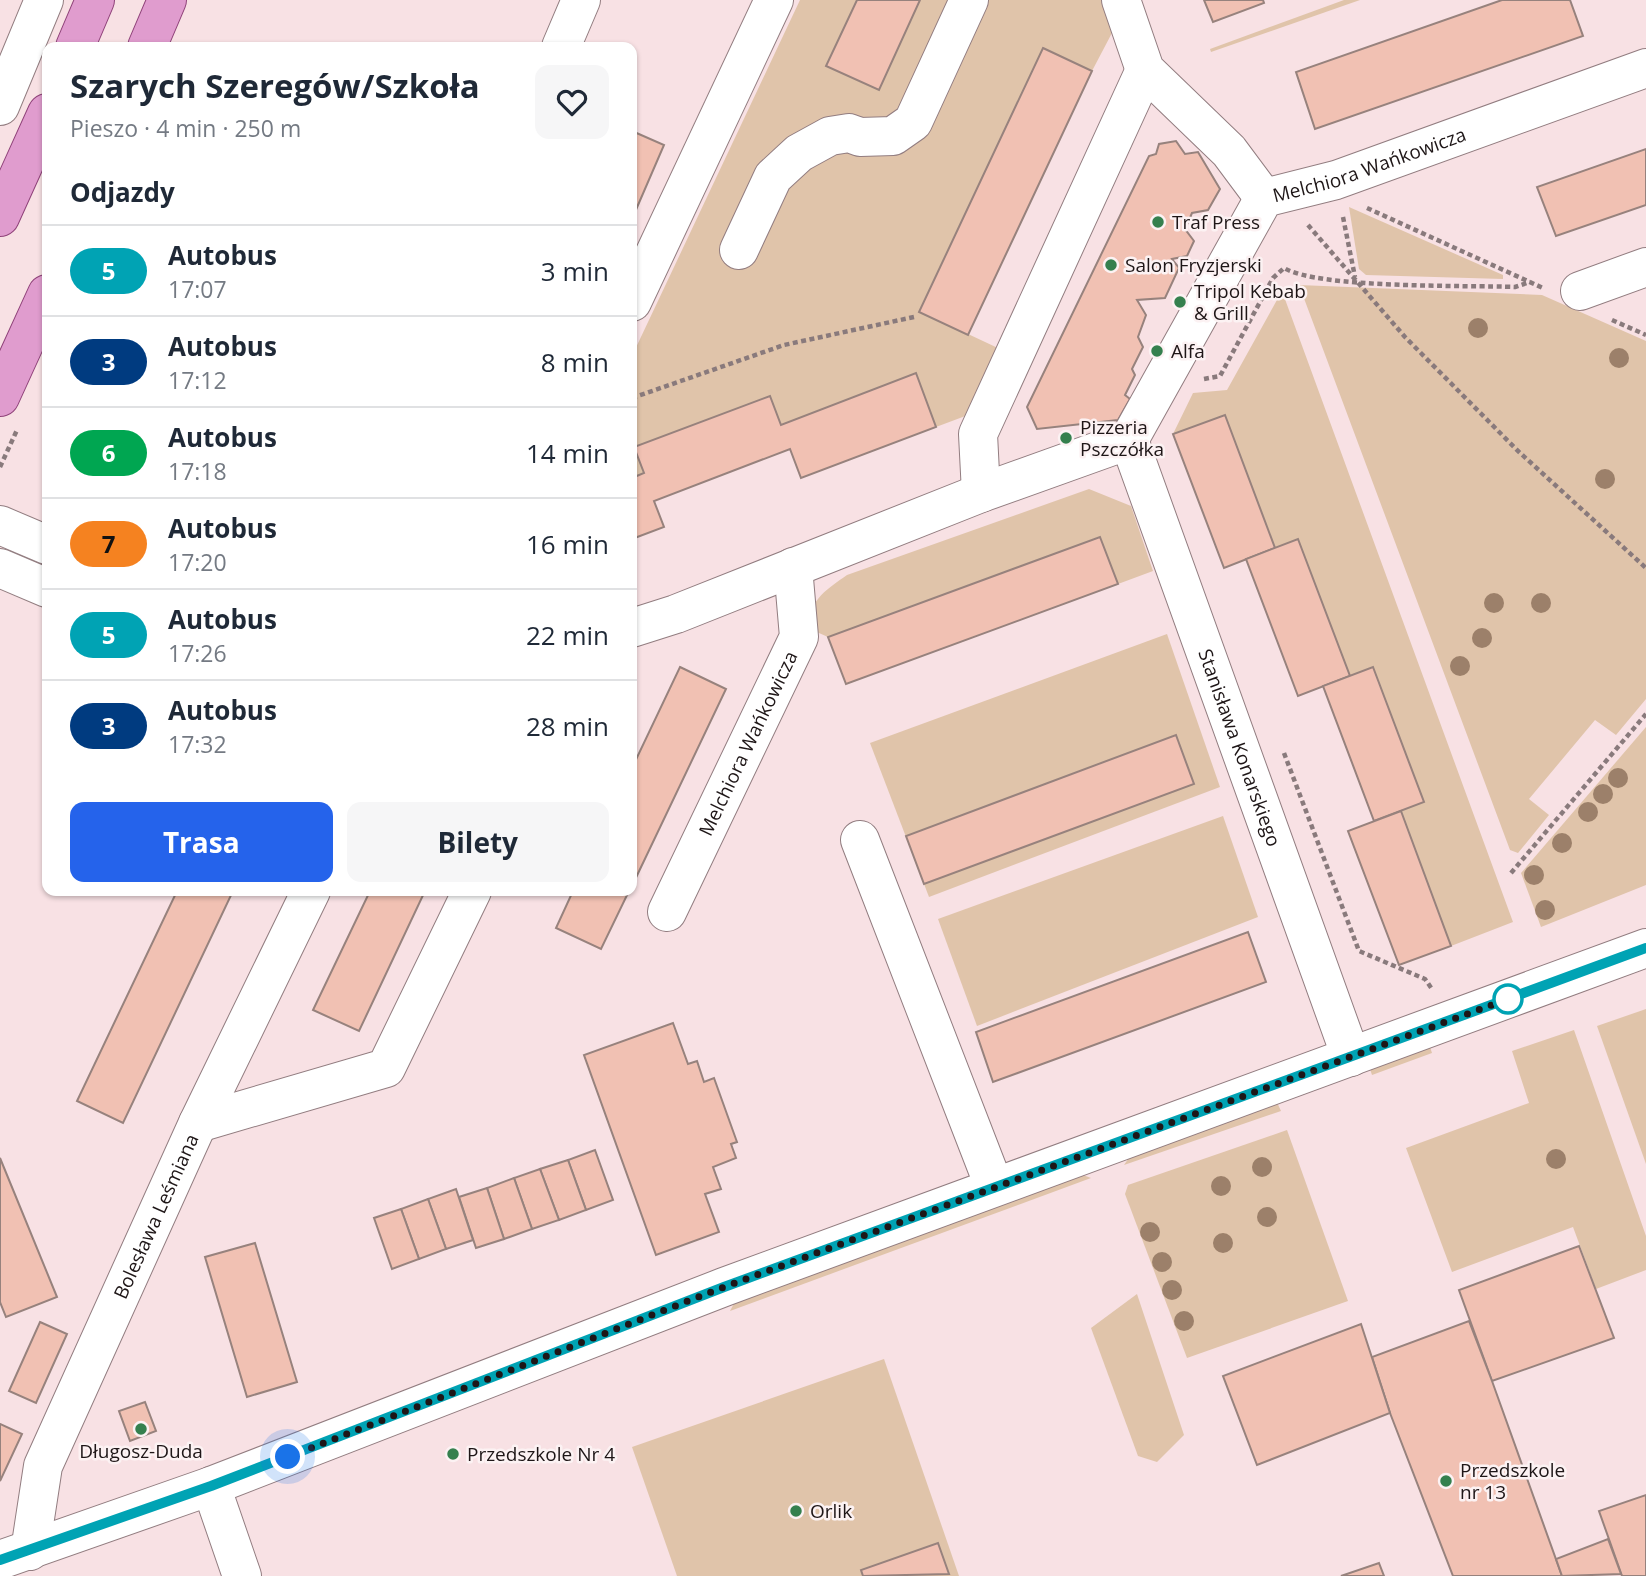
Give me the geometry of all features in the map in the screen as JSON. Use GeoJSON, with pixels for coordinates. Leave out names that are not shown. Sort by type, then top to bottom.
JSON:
{"type":"FeatureCollection","features":[{"type":"Feature","properties":{"kind":"main road"},"geometry":{"type":"LineString","coordinates":[[77,42],[95,0]]}},
{"type":"Feature","properties":{"kind":"main road"},"geometry":{"type":"LineString","coordinates":[[149,42],[167,0]]}},
{"type":"Feature","properties":{"kind":"main road"},"geometry":{"type":"LineString","coordinates":[[0,216],[42,124]]}},
{"type":"Feature","properties":{"kind":"main road"},"geometry":{"type":"LineString","coordinates":[[2,388],[42,304]]}},
{"type":"Feature","properties":{"kind":"street"},"geometry":{"type":"LineString","coordinates":[[0,106],[44,0]]}},
{"type":"Feature","properties":{"kind":"street"},"geometry":{"type":"LineString","coordinates":[[563,42],[581,0]]}},
{"type":"Feature","properties":{"kind":"street"},"geometry":{"type":"LineString","coordinates":[[739,250],[772,177],[799,153],[830,136],[849,133],[860,137],[893,136],[913,122],[969,0]]}},
{"type":"Feature","properties":{"kind":"street"},"geometry":{"type":"LineString","coordinates":[[1121,0],[1145,70],[1228,151],[1264,198]]}},
{"type":"Feature","properties":{"kind":"street"},"geometry":{"type":"LineString","coordinates":[[637,290],[761,4]]}},
{"type":"Feature","properties":{"kind":"street","name":"Melchiora Wańkowicza"},"geometry":{"type":"LineString","coordinates":[[1129,440],[1264,198],[1336,180],[1646,68]]}},
{"type":"Feature","properties":{"kind":"street"},"geometry":{"type":"LineString","coordinates":[[981,493],[978,434],[1145,70]]}},
{"type":"Feature","properties":{"kind":"street"},"geometry":{"type":"LineString","coordinates":[[1565,291],[1646,267]]}},
{"type":"Feature","properties":{"kind":"street"},"geometry":{"type":"LineString","coordinates":[[637,626],[981,493],[1129,440]]}},
{"type":"Feature","properties":{"kind":"street","name":"Stanisława Konarskiego"},"geometry":{"type":"LineString","coordinates":[[1129,440],[1351,1057]]}},
{"type":"Feature","properties":{"kind":"street"},"geometry":{"type":"LineString","coordinates":[[0,525],[42,543]]}},
{"type":"Feature","properties":{"kind":"street","name":"Melchiora Wańkowicza"},"geometry":{"type":"LineString","coordinates":[[667,912],[799,637],[793,567]]}},
{"type":"Feature","properties":{"kind":"street"},"geometry":{"type":"LineString","coordinates":[[0,568],[42,586]]}},
{"type":"Feature","properties":{"kind":"street"},"geometry":{"type":"LineString","coordinates":[[860,840],[994,1186]]}},
{"type":"Feature","properties":{"kind":"street","name":"Bolesława Leśmiana"},"geometry":{"type":"LineString","coordinates":[[15,1555],[43,1466],[198,1123],[309,896]]}},
{"type":"Feature","properties":{"kind":"street"},"geometry":{"type":"LineString","coordinates":[[198,1123],[386,1068],[470,896]]}},
{"type":"Feature","properties":{"kind":"street"},"geometry":{"type":"LineString","coordinates":[[15,1555],[211,1486],[724,1287],[994,1186],[1646,948]]}},
{"type":"Feature","properties":{"kind":"street"},"geometry":{"type":"LineString","coordinates":[[211,1486],[242,1576]]}},
{"type":"Feature","properties":{"kind":"path"},"geometry":{"type":"LineString","coordinates":[[1361,205],[1530,282],[1565,291]]}},
{"type":"Feature","properties":{"kind":"path"},"geometry":{"type":"LineString","coordinates":[[1342,212],[1357,281]]}},
{"type":"Feature","properties":{"kind":"path"},"geometry":{"type":"LineString","coordinates":[[1300,215],[1405,337],[1518,451],[1646,568]]}},
{"type":"Feature","properties":{"kind":"path"},"geometry":{"type":"LineString","coordinates":[[1198,380],[1220,376],[1273,278],[1284,268],[1297,276],[1357,281],[1515,287],[1530,282]]}},
{"type":"Feature","properties":{"kind":"path"},"geometry":{"type":"LineString","coordinates":[[637,396],[784,345],[914,317]]}},
{"type":"Feature","properties":{"kind":"path"},"geometry":{"type":"LineString","coordinates":[[1610,319],[1646,335]]}},
{"type":"Feature","properties":{"kind":"path"},"geometry":{"type":"LineString","coordinates":[[1511,873],[1646,714]]}},
{"type":"Feature","properties":{"kind":"path"},"geometry":{"type":"LineString","coordinates":[[1281,743],[1359,951],[1425,979],[1436,994]]}},
{"type":"Feature","properties":{"kind":"shaded area"},"geometry":{"type":"Polygon","coordinates":[[[800,0],[1101,0],[1113,31],[1092,71],[1043,48],[919,311],[1000,349],[968,415],[936,427],[916,373],[781,425],[770,396],[637,446],[637,345],[800,0]]]}},
{"type":"Feature","properties":{"kind":"shaded area"},"geometry":{"type":"Polygon","coordinates":[[[1344,0],[1360,0],[1211,52],[1210,49],[1344,0]]]}},
{"type":"Feature","properties":{"kind":"shaded area"},"geometry":{"type":"Polygon","coordinates":[[[1349,207],[1503,275],[1503,279],[1366,275],[1359,269],[1349,207]]]}},
{"type":"Feature","properties":{"kind":"shaded area"},"geometry":{"type":"Polygon","coordinates":[[[1299,285],[1542,295],[1646,341],[1646,699],[1616,735],[1595,720],[1529,799],[1549,815],[1518,853],[1510,850],[1299,285]]]}},
{"type":"Feature","properties":{"kind":"shaded area"},"geometry":{"type":"Polygon","coordinates":[[[1282,291],[1513,922],[1451,946],[1401,811],[1424,802],[1373,667],[1350,676],[1275,548],[1173,434],[1193,393],[1227,390],[1282,291]]]}},
{"type":"Feature","properties":{"kind":"shaded area"},"geometry":{"type":"Polygon","coordinates":[[[637,453],[644,473],[637,476],[637,453]]]}},
{"type":"Feature","properties":{"kind":"shaded area"},"geometry":{"type":"Polygon","coordinates":[[[1089,489],[1131,506],[1153,571],[1118,584],[1100,537],[828,637],[810,629],[811,611],[815,604],[825,591],[847,575],[1089,489]]]}},
{"type":"Feature","properties":{"kind":"shaded area"},"geometry":{"type":"Polygon","coordinates":[[[1167,634],[1220,787],[929,897],[870,743],[1167,634]]]}},
{"type":"Feature","properties":{"kind":"shaded area"},"geometry":{"type":"Polygon","coordinates":[[[1646,727],[1646,885],[1541,927],[1521,873],[1646,727]]]}},
{"type":"Feature","properties":{"kind":"shaded area"},"geometry":{"type":"Polygon","coordinates":[[[1223,816],[1258,917],[977,1026],[938,919],[1223,816]]]}},
{"type":"Feature","properties":{"kind":"shaded area"},"geometry":{"type":"Polygon","coordinates":[[[1646,1009],[1646,1164],[1597,1026],[1646,1009]]]}},
{"type":"Feature","properties":{"kind":"shaded area"},"geometry":{"type":"Polygon","coordinates":[[[1574,1030],[1646,1236],[1646,1270],[1596,1289],[1573,1227],[1452,1272],[1406,1148],[1529,1103],[1512,1051],[1574,1030]]]}},
{"type":"Feature","properties":{"kind":"shaded area"},"geometry":{"type":"Polygon","coordinates":[[[1429,1044],[1432,1053],[1372,1075],[1369,1066],[1429,1044]]]}},
{"type":"Feature","properties":{"kind":"shaded area"},"geometry":{"type":"Polygon","coordinates":[[[1275,1098],[1281,1111],[1124,1165],[1135,1149],[1275,1098]]]}},
{"type":"Feature","properties":{"kind":"shaded area"},"geometry":{"type":"Polygon","coordinates":[[[1287,1130],[1348,1301],[1187,1358],[1125,1194],[1128,1185],[1287,1130]]]}},
{"type":"Feature","properties":{"kind":"shaded area"},"geometry":{"type":"Polygon","coordinates":[[[1075,1172],[1091,1178],[730,1311],[740,1292],[1075,1172]]]}},
{"type":"Feature","properties":{"kind":"shaded area"},"geometry":{"type":"Polygon","coordinates":[[[1137,1294],[1184,1435],[1157,1462],[1138,1456],[1091,1328],[1137,1294]]]}},
{"type":"Feature","properties":{"kind":"shaded area","name":"Orlik"},"geometry":{"type":"Polygon","coordinates":[[[884,1359],[959,1576],[677,1576],[632,1447],[884,1359]]]}},
{"type":"Feature","properties":{"kind":"building"},"geometry":{"type":"Polygon","coordinates":[[[857,0],[920,0],[879,90],[826,66],[857,0]]]}},
{"type":"Feature","properties":{"kind":"building"},"geometry":{"type":"Polygon","coordinates":[[[1204,0],[1263,0],[1264,3],[1213,22],[1204,0]]]}},
{"type":"Feature","properties":{"kind":"building"},"geometry":{"type":"Polygon","coordinates":[[[1502,0],[1570,0],[1583,36],[1315,129],[1296,72],[1502,0]]]}},
{"type":"Feature","properties":{"kind":"building"},"geometry":{"type":"Polygon","coordinates":[[[1043,48],[1092,71],[968,335],[919,312],[1043,48]]]}},
{"type":"Feature","properties":{"kind":"building"},"geometry":{"type":"Polygon","coordinates":[[[637,133],[664,145],[637,207],[637,133]]]}},
{"type":"Feature","properties":{"kind":"building"},"geometry":{"type":"Polygon","coordinates":[[[1176,141],[1185,154],[1198,152],[1220,189],[1208,210],[1192,213],[1185,229],[1194,241],[1187,256],[1172,259],[1179,268],[1165,298],[1137,300],[1146,315],[1138,337],[1143,347],[1132,369],[1135,375],[1125,395],[1130,399],[1118,420],[1037,429],[1027,407],[1149,156],[1156,154],[1159,144],[1176,141]]]}},
{"type":"Feature","properties":{"kind":"building"},"geometry":{"type":"Polygon","coordinates":[[[1646,149],[1646,205],[1556,236],[1537,187],[1646,149]]]}},
{"type":"Feature","properties":{"kind":"building"},"geometry":{"type":"Polygon","coordinates":[[[916,373],[936,427],[801,478],[790,449],[654,501],[664,527],[637,537],[637,476],[644,473],[637,455],[637,446],[770,396],[781,425],[916,373]]]}},
{"type":"Feature","properties":{"kind":"building"},"geometry":{"type":"Polygon","coordinates":[[[1225,415],[1275,548],[1224,568],[1173,434],[1225,415]]]}},
{"type":"Feature","properties":{"kind":"building"},"geometry":{"type":"Polygon","coordinates":[[[1100,537],[1118,584],[846,684],[828,637],[1100,537]]]}},
{"type":"Feature","properties":{"kind":"building"},"geometry":{"type":"Polygon","coordinates":[[[1298,539],[1350,676],[1298,696],[1246,559],[1298,539]]]}},
{"type":"Feature","properties":{"kind":"building"},"geometry":{"type":"Polygon","coordinates":[[[680,667],[726,689],[637,876],[637,757],[680,667]]]}},
{"type":"Feature","properties":{"kind":"building"},"geometry":{"type":"Polygon","coordinates":[[[1373,667],[1424,802],[1374,821],[1323,686],[1373,667]]]}},
{"type":"Feature","properties":{"kind":"building"},"geometry":{"type":"Polygon","coordinates":[[[1176,735],[1194,784],[924,884],[906,836],[1176,735]]]}},
{"type":"Feature","properties":{"kind":"building"},"geometry":{"type":"Polygon","coordinates":[[[1401,811],[1451,946],[1399,965],[1348,831],[1401,811]]]}},
{"type":"Feature","properties":{"kind":"building"},"geometry":{"type":"Polygon","coordinates":[[[175,896],[231,896],[123,1123],[77,1101],[175,896]]]}},
{"type":"Feature","properties":{"kind":"building"},"geometry":{"type":"Polygon","coordinates":[[[368,896],[423,896],[359,1031],[313,1010],[368,896]]]}},
{"type":"Feature","properties":{"kind":"building"},"geometry":{"type":"Polygon","coordinates":[[[571,896],[627,896],[601,949],[556,928],[571,896]]]}},
{"type":"Feature","properties":{"kind":"building"},"geometry":{"type":"Polygon","coordinates":[[[1248,932],[1266,982],[993,1082],[976,1032],[1248,932]]]}},
{"type":"Feature","properties":{"kind":"building"},"geometry":{"type":"Polygon","coordinates":[[[673,1023],[688,1064],[697,1061],[704,1082],[714,1078],[737,1142],[731,1144],[736,1158],[713,1167],[721,1189],[705,1194],[719,1232],[656,1255],[584,1055],[673,1023]]]}},
{"type":"Feature","properties":{"kind":"building"},"geometry":{"type":"Polygon","coordinates":[[[595,1150],[613,1200],[586,1210],[568,1160],[595,1150]]]}},
{"type":"Feature","properties":{"kind":"building"},"geometry":{"type":"Polygon","coordinates":[[[0,1158],[57,1297],[6,1317],[0,1302],[0,1158]]]}},
{"type":"Feature","properties":{"kind":"building"},"geometry":{"type":"Polygon","coordinates":[[[568,1160],[586,1210],[559,1220],[540,1169],[568,1160]]]}},
{"type":"Feature","properties":{"kind":"building"},"geometry":{"type":"Polygon","coordinates":[[[540,1169],[559,1220],[532,1229],[514,1178],[540,1169]]]}},
{"type":"Feature","properties":{"kind":"building"},"geometry":{"type":"Polygon","coordinates":[[[514,1178],[532,1229],[504,1239],[487,1188],[514,1178]]]}},
{"type":"Feature","properties":{"kind":"building"},"geometry":{"type":"Polygon","coordinates":[[[487,1188],[504,1239],[476,1248],[459,1197],[487,1188]]]}},
{"type":"Feature","properties":{"kind":"building"},"geometry":{"type":"Polygon","coordinates":[[[456,1189],[473,1240],[446,1249],[428,1199],[456,1189]]]}},
{"type":"Feature","properties":{"kind":"building"},"geometry":{"type":"Polygon","coordinates":[[[428,1199],[446,1249],[419,1259],[401,1209],[428,1199]]]}},
{"type":"Feature","properties":{"kind":"building"},"geometry":{"type":"Polygon","coordinates":[[[401,1209],[419,1259],[392,1269],[374,1218],[401,1209]]]}},
{"type":"Feature","properties":{"kind":"building"},"geometry":{"type":"Polygon","coordinates":[[[255,1243],[297,1382],[247,1397],[205,1257],[255,1243]]]}},
{"type":"Feature","properties":{"kind":"building"},"geometry":{"type":"Polygon","coordinates":[[[1579,1246],[1614,1338],[1492,1381],[1459,1290],[1579,1246]]]}},
{"type":"Feature","properties":{"kind":"building"},"geometry":{"type":"Polygon","coordinates":[[[1469,1321],[1562,1576],[1453,1576],[1390,1413],[1372,1357],[1469,1321]]]}},
{"type":"Feature","properties":{"kind":"building"},"geometry":{"type":"Polygon","coordinates":[[[40,1322],[67,1334],[36,1403],[9,1391],[40,1322]]]}},
{"type":"Feature","properties":{"kind":"building"},"geometry":{"type":"Polygon","coordinates":[[[1361,1324],[1390,1413],[1257,1465],[1223,1376],[1361,1324]]]}},
{"type":"Feature","properties":{"kind":"building"},"geometry":{"type":"Polygon","coordinates":[[[145,1402],[156,1431],[130,1441],[119,1411],[145,1402]]]}},
{"type":"Feature","properties":{"kind":"building"},"geometry":{"type":"Polygon","coordinates":[[[0,1424],[22,1434],[0,1481],[0,1424]]]}},
{"type":"Feature","properties":{"kind":"building"},"geometry":{"type":"Polygon","coordinates":[[[1646,1495],[1646,1576],[1622,1576],[1599,1511],[1646,1495]]]}},
{"type":"Feature","properties":{"kind":"building"},"geometry":{"type":"Polygon","coordinates":[[[1608,1539],[1621,1574],[1562,1576],[1556,1559],[1608,1539]]]}},
{"type":"Feature","properties":{"kind":"building"},"geometry":{"type":"Polygon","coordinates":[[[938,1543],[949,1574],[863,1576],[861,1570],[938,1543]]]}},
{"type":"Feature","properties":{"kind":"building"},"geometry":{"type":"Polygon","coordinates":[[[1379,1563],[1384,1576],[1341,1576],[1379,1563]]]}},
{"type":"Feature","properties":{"kind":"bus line","name":"5"},"geometry":{"type":"LineString","coordinates":[[0,1560],[211,1486],[724,1287],[1646,948]]}},
{"type":"Feature","properties":{"kind":"place","name":"Traf Press"},"geometry":{"type":"Point","coordinates":[1158,222]}},
{"type":"Feature","properties":{"kind":"place","name":"Salon Fryzjerski"},"geometry":{"type":"Point","coordinates":[1111,265]}},
{"type":"Feature","properties":{"kind":"place","name":"Tripol Kebab & Grill"},"geometry":{"type":"Point","coordinates":[1180,302]}},
{"type":"Feature","properties":{"kind":"place","name":"Alfa"},"geometry":{"type":"Point","coordinates":[1157,351]}},
{"type":"Feature","properties":{"kind":"place","name":"Pizzeria Pszczółka"},"geometry":{"type":"Point","coordinates":[1066,438]}},
{"type":"Feature","properties":{"kind":"place","name":"Długosz-Duda"},"geometry":{"type":"Point","coordinates":[141,1429]}},
{"type":"Feature","properties":{"kind":"place","name":"Przedszkole Nr 4"},"geometry":{"type":"Point","coordinates":[453,1454]}},
{"type":"Feature","properties":{"kind":"place","name":"Przedszkole nr 13"},"geometry":{"type":"Point","coordinates":[1446,1481]}},
{"type":"Feature","properties":{"kind":"place","name":"Orlik"},"geometry":{"type":"Point","coordinates":[796,1511]}},
{"type":"Feature","properties":{"kind":"route"},"geometry":{"type":"LineString","coordinates":[[288,1457],[724,1287],[1508,999]]}}]}
